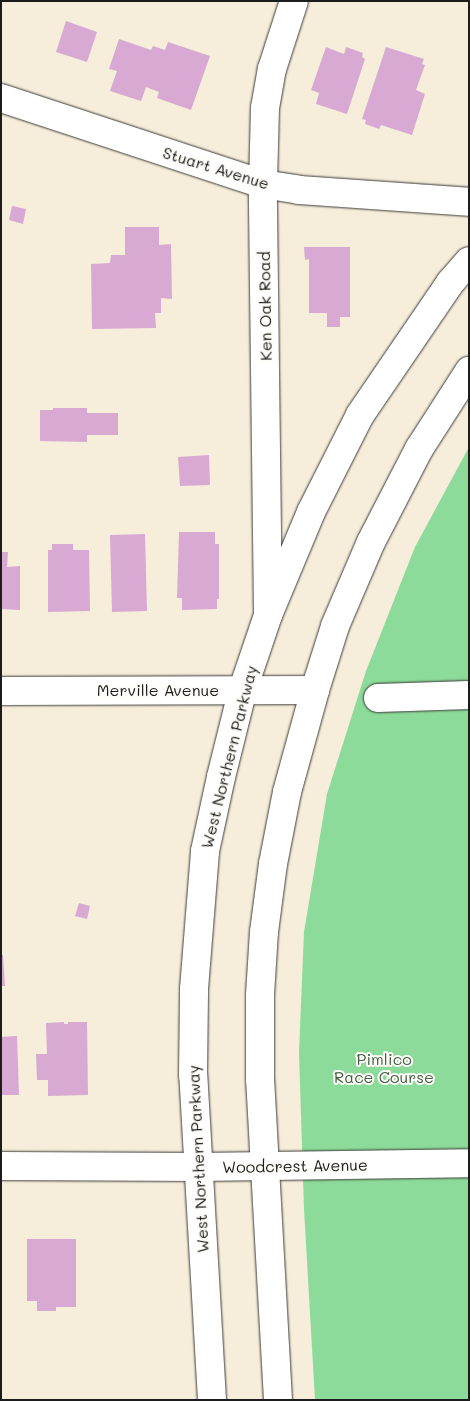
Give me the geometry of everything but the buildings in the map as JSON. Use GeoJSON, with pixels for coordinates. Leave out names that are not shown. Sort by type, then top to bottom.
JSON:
{"type":"FeatureCollection","features":[{"type":"Feature","properties":{"kind":"main road","name":"Ken Oak Road"},"geometry":{"type":"LineString","coordinates":[[268,615],[263,184],[267,91],[294,1]]}},
{"type":"Feature","properties":{"kind":"main road","name":"Stuart Avenue"},"geometry":{"type":"LineString","coordinates":[[1,98],[263,184],[299,190],[469,202]]}},
{"type":"Feature","properties":{"kind":"main road","name":"West Northern Parkway"},"geometry":{"type":"LineString","coordinates":[[212,1400],[193,1075],[194,989],[205,851],[243,689],[268,615],[311,512],[360,415],[440,298],[469,261]]}},
{"type":"Feature","properties":{"kind":"main road"},"geometry":{"type":"LineString","coordinates":[[278,1400],[260,1080],[260,995],[264,932],[273,864],[287,792],[335,626],[371,542],[419,449],[469,371]]}},
{"type":"Feature","properties":{"kind":"main road","name":"Merville Avenue"},"geometry":{"type":"LineString","coordinates":[[1,691],[315,690]]}},
{"type":"Feature","properties":{"kind":"main road"},"geometry":{"type":"LineString","coordinates":[[378,698],[469,695]]}},
{"type":"Feature","properties":{"kind":"main road","name":"Woodcrest Avenue"},"geometry":{"type":"LineString","coordinates":[[1,1166],[198,1167],[469,1163]]}},
{"type":"Feature","properties":{"kind":"green space","name":"Pimlico Race Course"},"geometry":{"type":"Polygon","coordinates":[[[469,447],[469,1400],[315,1400],[304,1209],[299,1052],[304,932],[327,794],[366,671],[415,547],[469,447]]]}}]}
